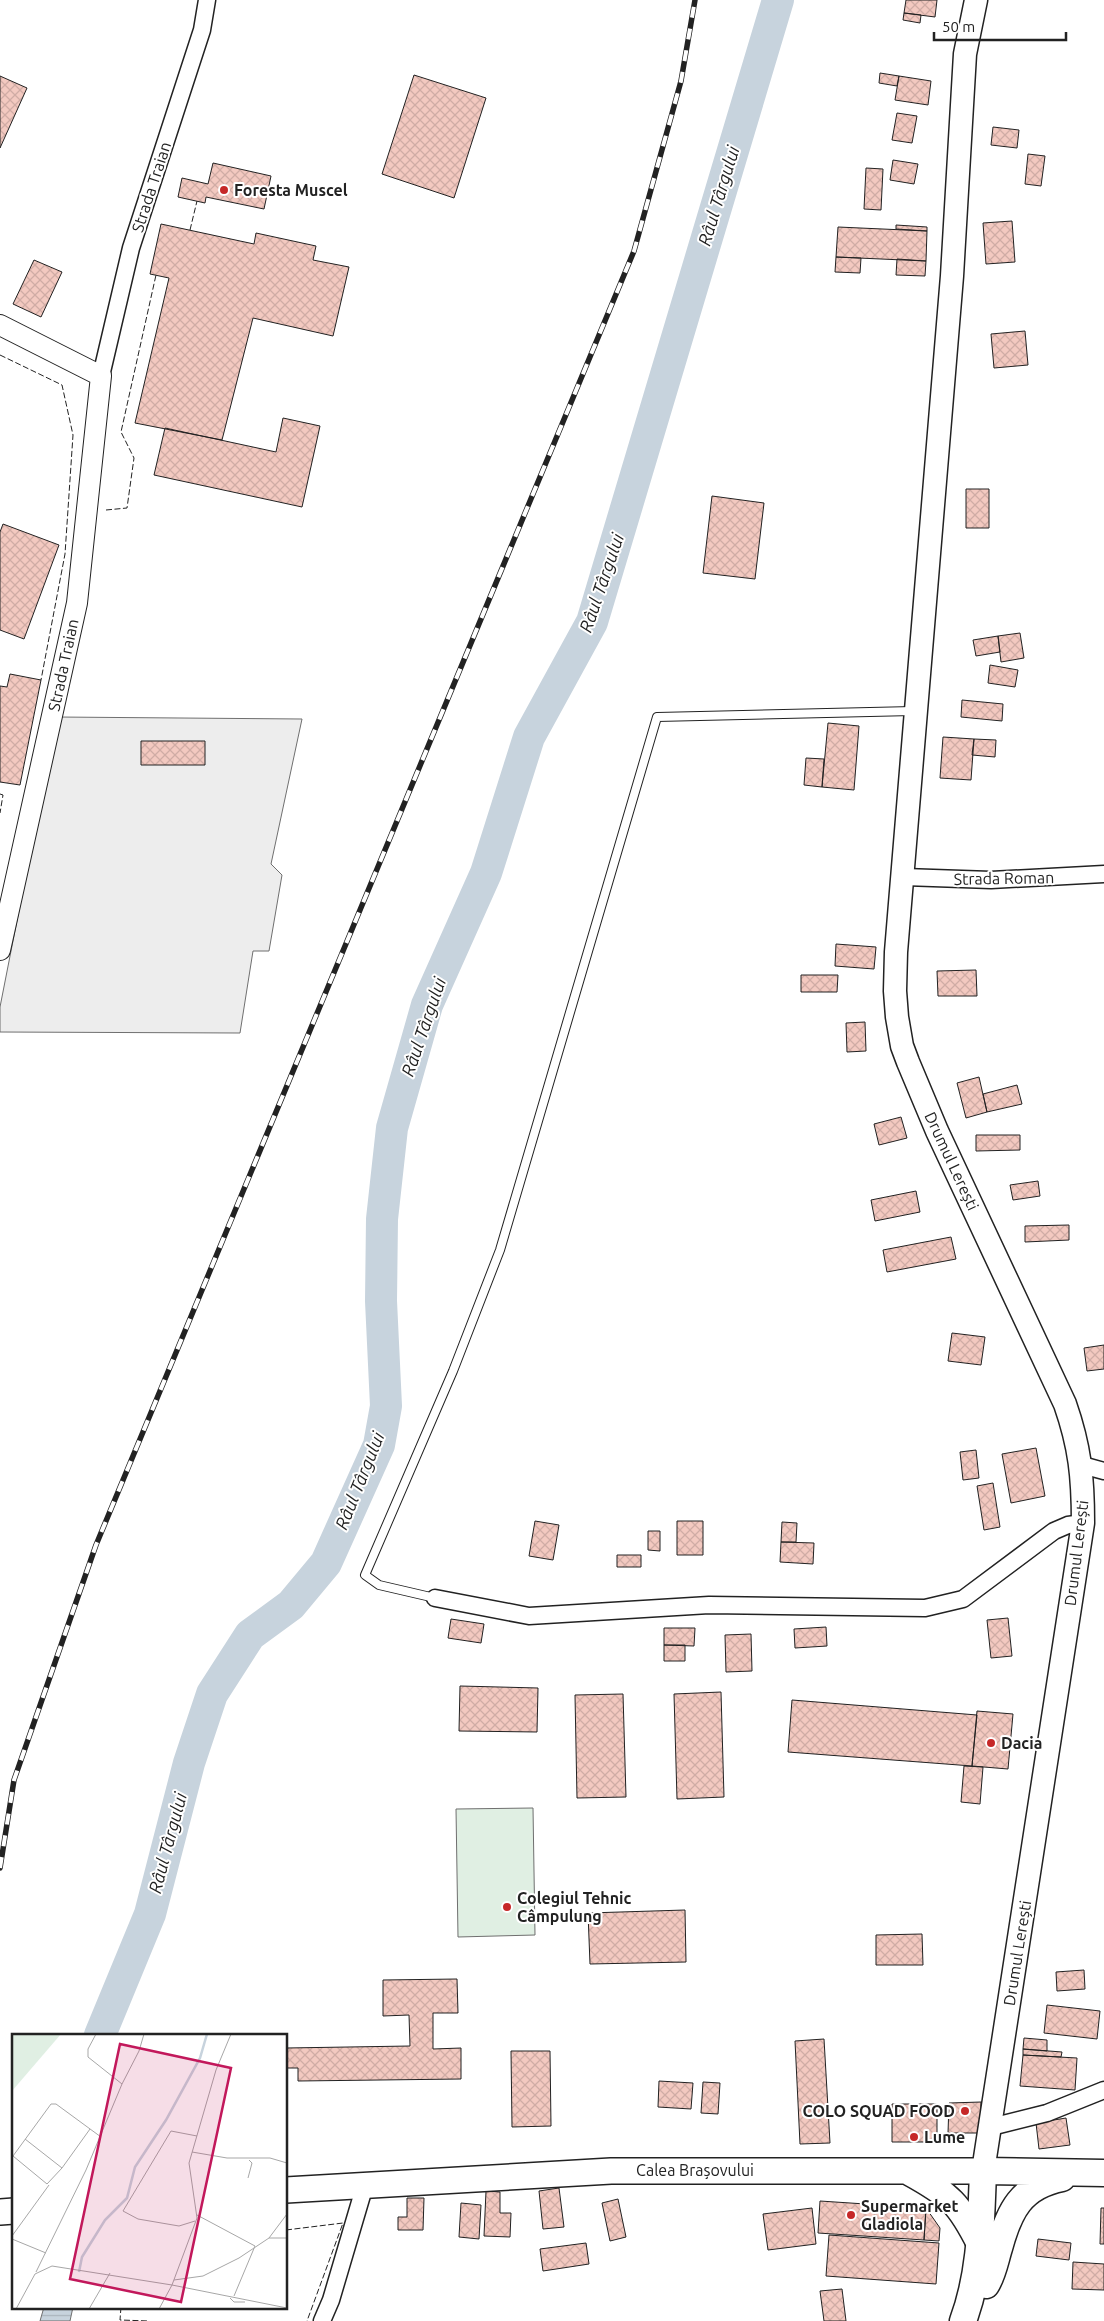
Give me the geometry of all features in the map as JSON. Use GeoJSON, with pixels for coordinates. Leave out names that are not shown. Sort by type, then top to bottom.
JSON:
{"type":"FeatureCollection","features":[{"type":"Feature","properties":{"kind":"highway","name":"Calea Brașovului"},"geometry":{"type":"LineString","coordinates":[[983,2172],[1096,2173]]}},
{"type":"Feature","properties":{"kind":"highway"},"geometry":{"type":"LineString","coordinates":[[964,2318],[975,2283],[980,2245],[983,2172]]}},
{"type":"Feature","properties":{"kind":"highway"},"geometry":{"type":"LineString","coordinates":[[964,2318],[991,2276],[1002,2236],[1014,2206],[1031,2188],[1052,2180],[1096,2173]]}},
{"type":"Feature","properties":{"kind":"main road","name":"Drumul Lerești"},"geometry":{"type":"LineString","coordinates":[[976,0],[965,54],[952,276],[918,710],[896,952],[895,991],[902,1046],[937,1131],[1056,1382],[1075,1433],[1082,1465],[1083,1523],[983,2172]]}},
{"type":"Feature","properties":{"kind":"main road","name":"Calea Brașovului"},"geometry":{"type":"LineString","coordinates":[[288,2190],[611,2171],[983,2172]]}},
{"type":"Feature","properties":{"kind":"main road"},"geometry":{"type":"LineString","coordinates":[[910,2172],[948,2195],[966,2216],[980,2245]]}},
{"type":"Feature","properties":{"kind":"street","name":"Strada Traian"},"geometry":{"type":"LineString","coordinates":[[0,950],[4,916],[77,602],[101,376],[132,248],[202,30],[208,0]]}},
{"type":"Feature","properties":{"kind":"street"},"geometry":{"type":"LineString","coordinates":[[0,326],[101,376]]}},
{"type":"Feature","properties":{"kind":"street","name":"Strada Roman"},"geometry":{"type":"LineString","coordinates":[[904,877],[991,880],[1104,874]]}},
{"type":"Feature","properties":{"kind":"street"},"geometry":{"type":"LineString","coordinates":[[1082,1465],[1104,1471]]}},
{"type":"Feature","properties":{"kind":"street"},"geometry":{"type":"LineString","coordinates":[[435,1598],[529,1616],[709,1605],[925,1608],[963,1599],[1054,1531],[1068,1525],[1083,1523]]}},
{"type":"Feature","properties":{"kind":"street"},"geometry":{"type":"LineString","coordinates":[[991,2127],[1047,2113],[1104,2090]]}},
{"type":"Feature","properties":{"kind":"street"},"geometry":{"type":"LineString","coordinates":[[322,2321],[331,2300],[365,2185]]}},
{"type":"Feature","properties":{"kind":"lane"},"geometry":{"type":"LineString","coordinates":[[435,1598],[379,1585],[365,1575],[453,1371],[500,1250],[657,717],[918,710]]}},
{"type":"Feature","properties":{"kind":"green space"},"geometry":{"type":"Polygon","coordinates":[[[533,1808],[535,1935],[458,1937],[456,1809],[533,1808]]]}},
{"type":"Feature","properties":{"kind":"shaded area"},"geometry":{"type":"Polygon","coordinates":[[[57,717],[302,719],[271,864],[282,875],[269,951],[253,951],[240,1033],[0,1032],[0,1007],[57,717]]]}},
{"type":"Feature","properties":{"kind":"shaded area"},"geometry":{"type":"Polygon","coordinates":[[[44,2308],[73,2308],[70,2321],[40,2321],[44,2308]]]}},
{"type":"Feature","properties":{"kind":"building"},"geometry":{"type":"Polygon","coordinates":[[[906,0],[937,0],[935,17],[904,13],[906,0]]]}},
{"type":"Feature","properties":{"kind":"building"},"geometry":{"type":"Polygon","coordinates":[[[904,13],[921,15],[920,23],[903,20],[904,13]]]}},
{"type":"Feature","properties":{"kind":"building"},"geometry":{"type":"Polygon","coordinates":[[[880,73],[899,76],[897,86],[879,83],[880,73]]]}},
{"type":"Feature","properties":{"kind":"building"},"geometry":{"type":"Polygon","coordinates":[[[414,75],[486,98],[454,198],[382,174],[414,75]]]}},
{"type":"Feature","properties":{"kind":"building"},"geometry":{"type":"Polygon","coordinates":[[[0,76],[27,88],[0,148],[0,76]]]}},
{"type":"Feature","properties":{"kind":"building"},"geometry":{"type":"Polygon","coordinates":[[[899,76],[931,81],[928,105],[895,100],[899,76]]]}},
{"type":"Feature","properties":{"kind":"building"},"geometry":{"type":"Polygon","coordinates":[[[897,113],[917,116],[912,143],[892,140],[897,113]]]}},
{"type":"Feature","properties":{"kind":"building"},"geometry":{"type":"Polygon","coordinates":[[[993,127],[1019,130],[1017,148],[991,145],[993,127]]]}},
{"type":"Feature","properties":{"kind":"building"},"geometry":{"type":"Polygon","coordinates":[[[1028,154],[1045,156],[1041,186],[1025,184],[1028,154]]]}},
{"type":"Feature","properties":{"kind":"building"},"geometry":{"type":"Polygon","coordinates":[[[893,160],[918,164],[914,184],[890,180],[893,160]]]}},
{"type":"Feature","properties":{"kind":"building","name":"Foresta Muscel"},"geometry":{"type":"Polygon","coordinates":[[[213,163],[271,176],[264,209],[206,197],[205,203],[178,197],[182,178],[208,184],[213,163]]]}},
{"type":"Feature","properties":{"kind":"building"},"geometry":{"type":"Polygon","coordinates":[[[866,168],[883,169],[881,210],[864,209],[866,168]]]}},
{"type":"Feature","properties":{"kind":"building"},"geometry":{"type":"Polygon","coordinates":[[[1012,221],[1015,262],[986,264],[983,223],[1012,221]]]}},
{"type":"Feature","properties":{"kind":"building"},"geometry":{"type":"Polygon","coordinates":[[[161,224],[254,244],[256,233],[316,246],[313,260],[349,267],[333,336],[253,318],[222,440],[135,423],[169,278],[150,274],[161,224]]]}},
{"type":"Feature","properties":{"kind":"building"},"geometry":{"type":"Polygon","coordinates":[[[896,225],[927,227],[927,231],[896,229],[896,225]]]}},
{"type":"Feature","properties":{"kind":"building"},"geometry":{"type":"Polygon","coordinates":[[[838,227],[927,231],[926,261],[836,257],[838,227]]]}},
{"type":"Feature","properties":{"kind":"building"},"geometry":{"type":"Polygon","coordinates":[[[836,257],[861,258],[860,273],[835,272],[836,257]]]}},
{"type":"Feature","properties":{"kind":"building"},"geometry":{"type":"Polygon","coordinates":[[[897,259],[926,261],[925,276],[896,275],[897,259]]]}},
{"type":"Feature","properties":{"kind":"building"},"geometry":{"type":"Polygon","coordinates":[[[34,260],[62,272],[41,317],[13,304],[34,260]]]}},
{"type":"Feature","properties":{"kind":"building"},"geometry":{"type":"Polygon","coordinates":[[[1025,331],[1028,365],[994,368],[991,334],[1025,331]]]}},
{"type":"Feature","properties":{"kind":"building"},"geometry":{"type":"Polygon","coordinates":[[[283,418],[320,426],[302,507],[154,475],[165,428],[276,452],[283,418]]]}},
{"type":"Feature","properties":{"kind":"building"},"geometry":{"type":"Polygon","coordinates":[[[966,489],[989,489],[989,528],[966,528],[966,489]]]}},
{"type":"Feature","properties":{"kind":"building"},"geometry":{"type":"Polygon","coordinates":[[[712,496],[764,503],[755,579],[703,573],[712,496]]]}},
{"type":"Feature","properties":{"kind":"building"},"geometry":{"type":"Polygon","coordinates":[[[3,524],[59,545],[24,639],[0,630],[0,532],[3,524]]]}},
{"type":"Feature","properties":{"kind":"building"},"geometry":{"type":"Polygon","coordinates":[[[1020,633],[1024,658],[1001,662],[998,636],[1020,633]]]}},
{"type":"Feature","properties":{"kind":"building"},"geometry":{"type":"Polygon","coordinates":[[[998,636],[1000,652],[976,656],[973,640],[998,636]]]}},
{"type":"Feature","properties":{"kind":"building"},"geometry":{"type":"Polygon","coordinates":[[[990,665],[1018,670],[1015,687],[988,683],[990,665]]]}},
{"type":"Feature","properties":{"kind":"building"},"geometry":{"type":"Polygon","coordinates":[[[10,674],[41,680],[20,785],[0,782],[0,686],[7,687],[10,674]]]}},
{"type":"Feature","properties":{"kind":"building"},"geometry":{"type":"Polygon","coordinates":[[[962,700],[1003,704],[1002,721],[961,717],[962,700]]]}},
{"type":"Feature","properties":{"kind":"building"},"geometry":{"type":"Polygon","coordinates":[[[828,723],[859,726],[854,790],[822,787],[828,723]]]}},
{"type":"Feature","properties":{"kind":"building"},"geometry":{"type":"Polygon","coordinates":[[[943,737],[974,739],[971,780],[940,778],[943,737]]]}},
{"type":"Feature","properties":{"kind":"building"},"geometry":{"type":"Polygon","coordinates":[[[974,739],[996,740],[995,757],[972,755],[974,739]]]}},
{"type":"Feature","properties":{"kind":"building"},"geometry":{"type":"Polygon","coordinates":[[[141,741],[205,741],[205,765],[141,765],[141,741]]]}},
{"type":"Feature","properties":{"kind":"building"},"geometry":{"type":"Polygon","coordinates":[[[806,758],[824,759],[822,787],[804,785],[806,758]]]}},
{"type":"Feature","properties":{"kind":"building"},"geometry":{"type":"Polygon","coordinates":[[[836,944],[876,947],[874,969],[835,966],[836,944]]]}},
{"type":"Feature","properties":{"kind":"building"},"geometry":{"type":"Polygon","coordinates":[[[976,970],[977,996],[938,996],[937,971],[976,970]]]}},
{"type":"Feature","properties":{"kind":"building"},"geometry":{"type":"Polygon","coordinates":[[[801,975],[838,975],[837,992],[801,992],[801,975]]]}},
{"type":"Feature","properties":{"kind":"building"},"geometry":{"type":"Polygon","coordinates":[[[865,1022],[866,1051],[847,1052],[846,1023],[865,1022]]]}},
{"type":"Feature","properties":{"kind":"building"},"geometry":{"type":"Polygon","coordinates":[[[979,1077],[987,1112],[966,1118],[957,1083],[979,1077]]]}},
{"type":"Feature","properties":{"kind":"building"},"geometry":{"type":"Polygon","coordinates":[[[1017,1085],[1022,1104],[987,1112],[983,1094],[1017,1085]]]}},
{"type":"Feature","properties":{"kind":"building"},"geometry":{"type":"Polygon","coordinates":[[[901,1117],[907,1138],[879,1145],[874,1124],[901,1117]]]}},
{"type":"Feature","properties":{"kind":"building"},"geometry":{"type":"Polygon","coordinates":[[[976,1135],[1020,1135],[1020,1150],[976,1151],[976,1135]]]}},
{"type":"Feature","properties":{"kind":"building"},"geometry":{"type":"Polygon","coordinates":[[[1038,1181],[1040,1196],[1013,1200],[1010,1185],[1038,1181]]]}},
{"type":"Feature","properties":{"kind":"building"},"geometry":{"type":"Polygon","coordinates":[[[916,1191],[920,1212],[875,1221],[871,1200],[916,1191]]]}},
{"type":"Feature","properties":{"kind":"building"},"geometry":{"type":"Polygon","coordinates":[[[1069,1225],[1069,1240],[1025,1242],[1025,1226],[1069,1225]]]}},
{"type":"Feature","properties":{"kind":"building"},"geometry":{"type":"Polygon","coordinates":[[[951,1237],[956,1259],[887,1272],[883,1250],[951,1237]]]}},
{"type":"Feature","properties":{"kind":"building"},"geometry":{"type":"Polygon","coordinates":[[[952,1333],[985,1337],[981,1365],[948,1361],[952,1333]]]}},
{"type":"Feature","properties":{"kind":"building"},"geometry":{"type":"Polygon","coordinates":[[[1104,1345],[1104,1369],[1087,1371],[1084,1348],[1104,1345]]]}},
{"type":"Feature","properties":{"kind":"building"},"geometry":{"type":"Polygon","coordinates":[[[1036,1448],[1045,1496],[1011,1503],[1002,1454],[1036,1448]]]}},
{"type":"Feature","properties":{"kind":"building"},"geometry":{"type":"Polygon","coordinates":[[[976,1450],[979,1478],[963,1480],[960,1452],[976,1450]]]}},
{"type":"Feature","properties":{"kind":"building"},"geometry":{"type":"Polygon","coordinates":[[[993,1483],[1000,1527],[984,1530],[977,1486],[993,1483]]]}},
{"type":"Feature","properties":{"kind":"building"},"geometry":{"type":"Polygon","coordinates":[[[535,1521],[559,1525],[553,1560],[529,1556],[535,1521]]]}},
{"type":"Feature","properties":{"kind":"building"},"geometry":{"type":"Polygon","coordinates":[[[677,1521],[703,1521],[703,1555],[677,1555],[677,1521]]]}},
{"type":"Feature","properties":{"kind":"building"},"geometry":{"type":"Polygon","coordinates":[[[782,1522],[797,1523],[796,1542],[781,1542],[782,1522]]]}},
{"type":"Feature","properties":{"kind":"building"},"geometry":{"type":"Polygon","coordinates":[[[648,1531],[660,1531],[660,1551],[648,1550],[648,1531]]]}},
{"type":"Feature","properties":{"kind":"building"},"geometry":{"type":"Polygon","coordinates":[[[781,1542],[814,1543],[813,1564],[780,1562],[781,1542]]]}},
{"type":"Feature","properties":{"kind":"building"},"geometry":{"type":"Polygon","coordinates":[[[617,1555],[641,1555],[641,1567],[617,1567],[617,1555]]]}},
{"type":"Feature","properties":{"kind":"building"},"geometry":{"type":"Polygon","coordinates":[[[1008,1618],[1012,1656],[991,1658],[987,1620],[1008,1618]]]}},
{"type":"Feature","properties":{"kind":"building"},"geometry":{"type":"Polygon","coordinates":[[[451,1619],[484,1624],[481,1643],[448,1638],[451,1619]]]}},
{"type":"Feature","properties":{"kind":"building"},"geometry":{"type":"Polygon","coordinates":[[[826,1627],[827,1646],[795,1648],[794,1629],[826,1627]]]}},
{"type":"Feature","properties":{"kind":"building"},"geometry":{"type":"Polygon","coordinates":[[[664,1628],[695,1628],[694,1646],[664,1645],[664,1628]]]}},
{"type":"Feature","properties":{"kind":"building"},"geometry":{"type":"Polygon","coordinates":[[[751,1634],[752,1671],[726,1672],[725,1635],[751,1634]]]}},
{"type":"Feature","properties":{"kind":"building"},"geometry":{"type":"Polygon","coordinates":[[[664,1645],[685,1645],[685,1661],[664,1661],[664,1645]]]}},
{"type":"Feature","properties":{"kind":"building"},"geometry":{"type":"Polygon","coordinates":[[[460,1686],[538,1688],[537,1732],[459,1731],[460,1686]]]}},
{"type":"Feature","properties":{"kind":"building"},"geometry":{"type":"Polygon","coordinates":[[[721,1692],[724,1797],[677,1799],[674,1694],[721,1692]]]}},
{"type":"Feature","properties":{"kind":"building"},"geometry":{"type":"Polygon","coordinates":[[[623,1694],[626,1797],[577,1798],[575,1695],[623,1694]]]}},
{"type":"Feature","properties":{"kind":"building"},"geometry":{"type":"Polygon","coordinates":[[[792,1700],[977,1715],[972,1766],[788,1752],[792,1700]]]}},
{"type":"Feature","properties":{"kind":"building"},"geometry":{"type":"Polygon","coordinates":[[[977,1711],[1013,1714],[1008,1769],[972,1766],[977,1711]]]}},
{"type":"Feature","properties":{"kind":"building"},"geometry":{"type":"Polygon","coordinates":[[[964,1766],[983,1767],[980,1804],[961,1802],[964,1766]]]}},
{"type":"Feature","properties":{"kind":"building"},"geometry":{"type":"Polygon","coordinates":[[[685,1910],[686,1962],[590,1964],[588,1913],[685,1910]]]}},
{"type":"Feature","properties":{"kind":"building"},"geometry":{"type":"Polygon","coordinates":[[[922,1934],[923,1965],[876,1965],[876,1935],[922,1934]]]}},
{"type":"Feature","properties":{"kind":"building"},"geometry":{"type":"Polygon","coordinates":[[[1084,1970],[1085,1989],[1057,1991],[1056,1972],[1084,1970]]]}},
{"type":"Feature","properties":{"kind":"building"},"geometry":{"type":"Polygon","coordinates":[[[457,1979],[458,2013],[433,2013],[433,2049],[461,2048],[461,2079],[298,2081],[298,2068],[288,2068],[288,2048],[410,2046],[409,2015],[383,2016],[383,1980],[457,1979]]]}},
{"type":"Feature","properties":{"kind":"building"},"geometry":{"type":"Polygon","coordinates":[[[1047,2005],[1100,2011],[1097,2039],[1044,2033],[1047,2005]]]}},
{"type":"Feature","properties":{"kind":"building"},"geometry":{"type":"Polygon","coordinates":[[[1024,2038],[1047,2040],[1047,2051],[1023,2049],[1024,2038]]]}},
{"type":"Feature","properties":{"kind":"building"},"geometry":{"type":"Polygon","coordinates":[[[824,2039],[830,2143],[800,2144],[795,2041],[824,2039]]]}},
{"type":"Feature","properties":{"kind":"building"},"geometry":{"type":"Polygon","coordinates":[[[1023,2049],[1062,2052],[1061,2057],[1023,2055],[1023,2049]]]}},
{"type":"Feature","properties":{"kind":"building"},"geometry":{"type":"Polygon","coordinates":[[[511,2051],[550,2051],[551,2126],[512,2127],[511,2051]]]}},
{"type":"Feature","properties":{"kind":"building"},"geometry":{"type":"Polygon","coordinates":[[[1023,2055],[1077,2058],[1075,2090],[1020,2086],[1023,2055]]]}},
{"type":"Feature","properties":{"kind":"building"},"geometry":{"type":"Polygon","coordinates":[[[659,2081],[693,2083],[691,2109],[658,2107],[659,2081]]]}},
{"type":"Feature","properties":{"kind":"building"},"geometry":{"type":"Polygon","coordinates":[[[703,2082],[720,2083],[718,2114],[701,2113],[703,2082]]]}},
{"type":"Feature","properties":{"kind":"building","name":"COLO SQUAD FOOD"},"geometry":{"type":"Polygon","coordinates":[[[981,2102],[980,2133],[948,2133],[949,2103],[981,2102]]]}},
{"type":"Feature","properties":{"kind":"building"},"geometry":{"type":"Polygon","coordinates":[[[892,2104],[937,2104],[937,2142],[892,2142],[892,2104]]]}},
{"type":"Feature","properties":{"kind":"building"},"geometry":{"type":"Polygon","coordinates":[[[1066,2118],[1070,2145],[1039,2149],[1036,2123],[1066,2118]]]}},
{"type":"Feature","properties":{"kind":"building"},"geometry":{"type":"Polygon","coordinates":[[[559,2188],[564,2227],[543,2229],[539,2191],[559,2188]]]}},
{"type":"Feature","properties":{"kind":"building"},"geometry":{"type":"Polygon","coordinates":[[[486,2191],[500,2192],[500,2213],[511,2213],[510,2237],[484,2236],[486,2191]]]}},
{"type":"Feature","properties":{"kind":"building"},"geometry":{"type":"Polygon","coordinates":[[[407,2198],[424,2198],[423,2230],[398,2230],[398,2217],[407,2217],[407,2198]]]}},
{"type":"Feature","properties":{"kind":"building"},"geometry":{"type":"Polygon","coordinates":[[[618,2199],[626,2237],[610,2241],[602,2203],[618,2199]]]}},
{"type":"Feature","properties":{"kind":"building"},"geometry":{"type":"Polygon","coordinates":[[[820,2201],[926,2208],[924,2240],[818,2233],[820,2201]]]}},
{"type":"Feature","properties":{"kind":"building"},"geometry":{"type":"Polygon","coordinates":[[[461,2203],[481,2205],[479,2239],[459,2237],[461,2203]]]}},
{"type":"Feature","properties":{"kind":"building"},"geometry":{"type":"Polygon","coordinates":[[[812,2208],[816,2244],[768,2250],[763,2214],[812,2208]]]}},
{"type":"Feature","properties":{"kind":"building"},"geometry":{"type":"Polygon","coordinates":[[[926,2208],[940,2228],[939,2241],[924,2240],[926,2208]]]}},
{"type":"Feature","properties":{"kind":"building"},"geometry":{"type":"Polygon","coordinates":[[[1101,2208],[1104,2208],[1104,2244],[1100,2244],[1101,2208]]]}},
{"type":"Feature","properties":{"kind":"building"},"geometry":{"type":"Polygon","coordinates":[[[829,2235],[939,2243],[936,2284],[826,2276],[829,2235]]]}},
{"type":"Feature","properties":{"kind":"building"},"geometry":{"type":"Polygon","coordinates":[[[1038,2239],[1071,2243],[1069,2260],[1036,2256],[1038,2239]]]}},
{"type":"Feature","properties":{"kind":"building"},"geometry":{"type":"Polygon","coordinates":[[[586,2243],[589,2264],[543,2271],[540,2249],[586,2243]]]}},
{"type":"Feature","properties":{"kind":"building"},"geometry":{"type":"Polygon","coordinates":[[[1073,2262],[1104,2264],[1104,2290],[1072,2289],[1073,2262]]]}},
{"type":"Feature","properties":{"kind":"building"},"geometry":{"type":"Polygon","coordinates":[[[842,2289],[846,2321],[824,2321],[820,2291],[842,2289]]]}},
{"type":"Feature","properties":{"kind":"waterway","name":"Râul Târgului"},"geometry":{"type":"LineString","coordinates":[[100,2034],[150,1914],[189,1763],[212,1694],[250,1635],[291,1605],[326,1563],[379,1445],[386,1406],[381,1301],[382,1219],[392,1128],[427,1005],[486,873],[529,737],[592,622],[778,0]]}},
{"type":"Feature","properties":{"kind":"railway"},"geometry":{"type":"LineString","coordinates":[[0,1868],[14,1780],[96,1545],[634,251],[681,81],[695,0]]}},
{"type":"Feature","properties":{"kind":"fence"},"geometry":{"type":"LineString","coordinates":[[190,230],[197,201]]}},
{"type":"Feature","properties":{"kind":"fence"},"geometry":{"type":"LineString","coordinates":[[106,510],[127,508],[134,458],[121,432],[156,275]]}},
{"type":"Feature","properties":{"kind":"fence"},"geometry":{"type":"LineString","coordinates":[[0,355],[62,385],[73,435],[65,554],[41,680]]}},
{"type":"Feature","properties":{"kind":"fence"},"geometry":{"type":"LineString","coordinates":[[0,794],[3,795],[0,813]]}},
{"type":"Feature","properties":{"kind":"fence"},"geometry":{"type":"LineString","coordinates":[[288,2230],[343,2223],[307,2321]]}},
{"type":"Feature","properties":{"kind":"fence"},"geometry":{"type":"LineString","coordinates":[[121,2308],[120,2320],[149,2321]]}},
{"type":"Feature","properties":{"kind":"place","name":"Foresta Muscel"},"geometry":{"type":"Point","coordinates":[224,190]}},
{"type":"Feature","properties":{"kind":"place","name":"Dacia"},"geometry":{"type":"Point","coordinates":[991,1743]}},
{"type":"Feature","properties":{"kind":"place","name":"Colegiul Tehnic Câmpulung"},"geometry":{"type":"Point","coordinates":[507,1907]}},
{"type":"Feature","properties":{"kind":"place","name":"COLO SQUAD FOOD"},"geometry":{"type":"Point","coordinates":[965,2111]}},
{"type":"Feature","properties":{"kind":"place","name":"Lume"},"geometry":{"type":"Point","coordinates":[914,2137]}},
{"type":"Feature","properties":{"kind":"place","name":"Supermarket Gladiola"},"geometry":{"type":"Point","coordinates":[851,2215]}}]}
